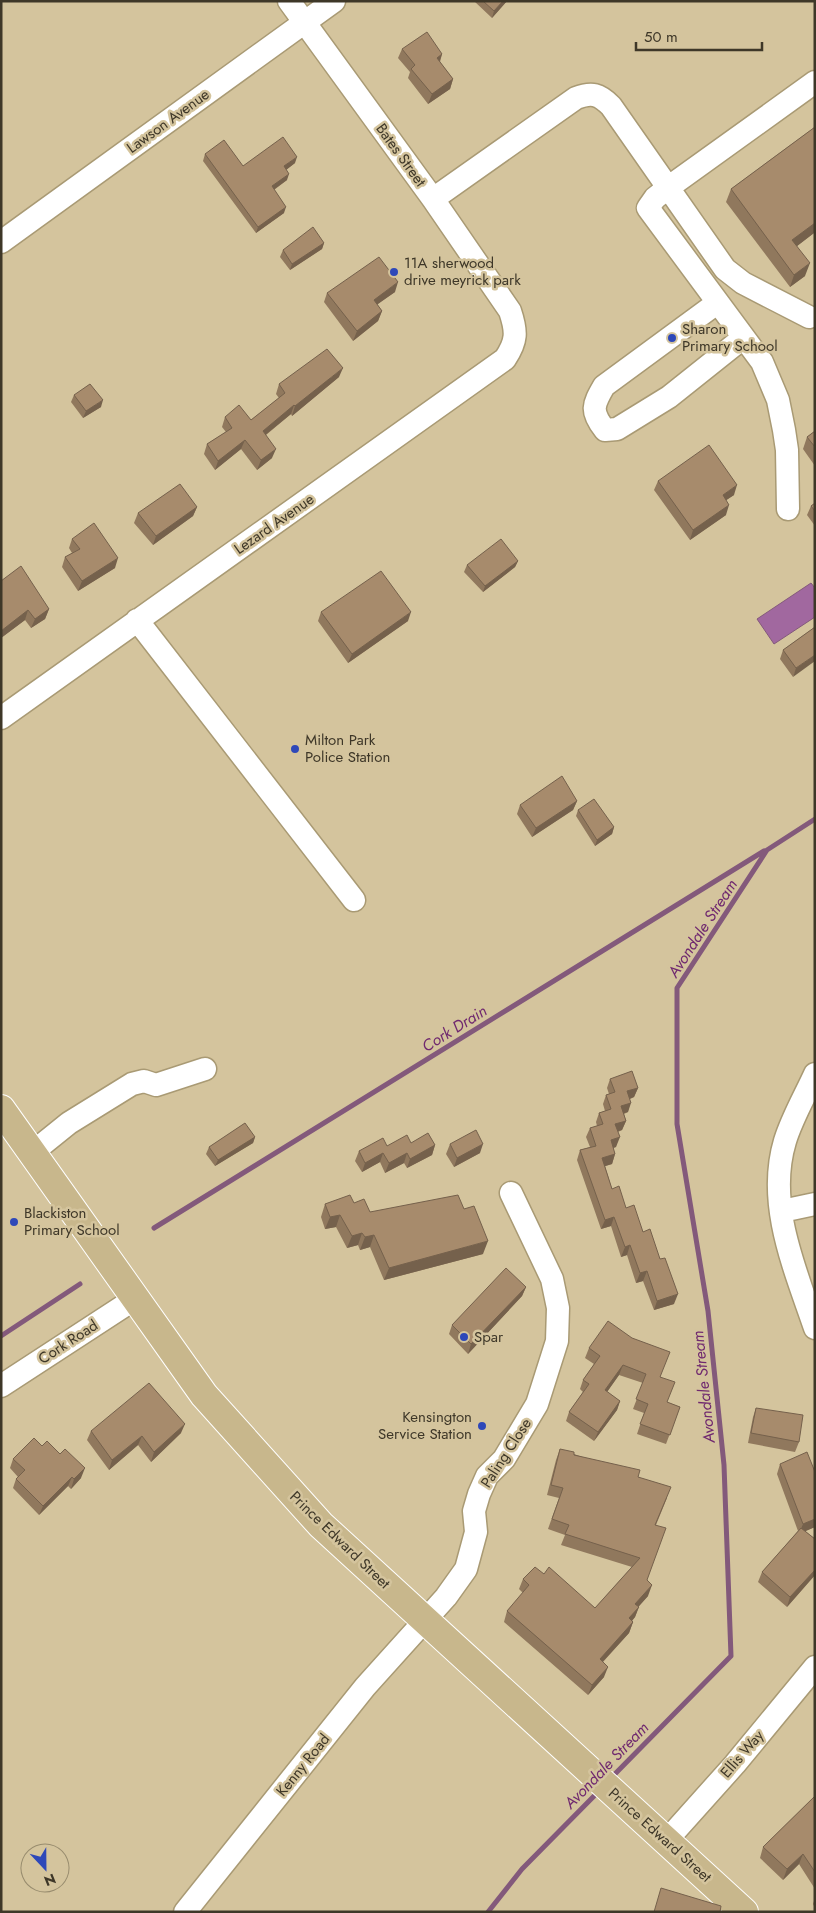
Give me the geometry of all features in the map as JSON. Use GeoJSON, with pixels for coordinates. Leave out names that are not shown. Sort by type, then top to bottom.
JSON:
{"type":"FeatureCollection","features":[{"type":"Feature","properties":{"kind":"main road","name":"Prince Edward Street"},"geometry":{"type":"LineString","coordinates":[[1,1109],[204,1395],[320,1525],[744,1912]]}},
{"type":"Feature","properties":{"kind":"street","name":"Bates Street"},"geometry":{"type":"LineString","coordinates":[[289,1],[433,199],[510,311]]}},
{"type":"Feature","properties":{"kind":"street","name":"Lawson Avenue"},"geometry":{"type":"LineString","coordinates":[[1,242],[334,1]]}},
{"type":"Feature","properties":{"kind":"street"},"geometry":{"type":"LineString","coordinates":[[788,509],[788,450],[778,400],[762,362],[648,208],[655,198],[669,187],[815,82]]}},
{"type":"Feature","properties":{"kind":"street"},"geometry":{"type":"LineString","coordinates":[[433,199],[576,98],[589,93],[601,96],[611,106],[734,278],[810,317]]}},
{"type":"Feature","properties":{"kind":"street"},"geometry":{"type":"LineString","coordinates":[[717,303],[604,386],[594,404],[596,418],[604,430],[617,429],[669,397],[744,338]]}},
{"type":"Feature","properties":{"kind":"street","name":"Lezard Avenue"},"geometry":{"type":"LineString","coordinates":[[1,718],[505,359],[514,344],[515,325],[510,311]]}},
{"type":"Feature","properties":{"kind":"street"},"geometry":{"type":"LineString","coordinates":[[137,620],[354,900]]}},
{"type":"Feature","properties":{"kind":"street"},"geometry":{"type":"LineString","coordinates":[[33,1152],[69,1123],[132,1084],[144,1080],[156,1084],[204,1069]]}},
{"type":"Feature","properties":{"kind":"street"},"geometry":{"type":"LineString","coordinates":[[815,1074],[785,1141],[779,1185],[784,1235],[815,1328]]}},
{"type":"Feature","properties":{"kind":"street","name":"Paling Close"},"geometry":{"type":"LineString","coordinates":[[424,1621],[466,1569],[476,1532],[474,1512],[479,1494],[488,1476],[504,1459],[537,1404],[557,1340],[558,1308],[552,1279],[511,1193]]}},
{"type":"Feature","properties":{"kind":"street"},"geometry":{"type":"LineString","coordinates":[[782,1211],[815,1204]]}},
{"type":"Feature","properties":{"kind":"street","name":"Cork Road"},"geometry":{"type":"LineString","coordinates":[[1,1386],[136,1298]]}},
{"type":"Feature","properties":{"kind":"street","name":"Kenny Road"},"geometry":{"type":"LineString","coordinates":[[185,1912],[365,1687],[424,1621]]}},
{"type":"Feature","properties":{"kind":"street","name":"Ellis Way"},"geometry":{"type":"LineString","coordinates":[[667,1840],[735,1764],[815,1667]]}},
{"type":"Feature","properties":{"kind":"shaded area"},"geometry":{"type":"Polygon","coordinates":[[[811,583],[815,588],[815,617],[774,644],[757,619],[811,583]]]}},
{"type":"Feature","properties":{"kind":"building"},"geometry":{"type":"Polygon","coordinates":[[[483,1],[503,1],[494,11],[483,1]]]}},
{"type":"Feature","properties":{"kind":"building"},"geometry":{"type":"Polygon","coordinates":[[[427,32],[442,54],[437,58],[453,79],[432,94],[411,69],[415,65],[402,49],[427,32]]]}},
{"type":"Feature","properties":{"kind":"building"},"geometry":{"type":"Polygon","coordinates":[[[815,127],[815,223],[792,240],[810,263],[794,275],[731,189],[815,127]]]}},
{"type":"Feature","properties":{"kind":"building"},"geometry":{"type":"Polygon","coordinates":[[[283,137],[297,157],[284,166],[289,174],[272,186],[286,207],[258,227],[205,154],[224,140],[243,166],[283,137]]]}},
{"type":"Feature","properties":{"kind":"building"},"geometry":{"type":"Polygon","coordinates":[[[313,227],[324,243],[292,264],[283,250],[313,227]]]}},
{"type":"Feature","properties":{"kind":"building"},"geometry":{"type":"Polygon","coordinates":[[[379,257],[398,282],[374,300],[382,311],[357,331],[327,293],[379,257]]]}},
{"type":"Feature","properties":{"kind":"building"},"geometry":{"type":"Polygon","coordinates":[[[327,349],[343,368],[263,431],[276,449],[261,460],[245,440],[218,461],[207,444],[232,428],[225,417],[239,405],[251,420],[285,393],[279,384],[327,349]]]}},
{"type":"Feature","properties":{"kind":"building"},"geometry":{"type":"Polygon","coordinates":[[[90,384],[103,400],[86,411],[74,395],[90,384]]]}},
{"type":"Feature","properties":{"kind":"building"},"geometry":{"type":"Polygon","coordinates":[[[815,431],[815,447],[807,437],[815,431]]]}},
{"type":"Feature","properties":{"kind":"building"},"geometry":{"type":"Polygon","coordinates":[[[709,445],[737,485],[723,495],[729,505],[693,530],[658,481],[709,445]]]}},
{"type":"Feature","properties":{"kind":"building"},"geometry":{"type":"Polygon","coordinates":[[[180,484],[197,507],[156,536],[138,513],[180,484]]]}},
{"type":"Feature","properties":{"kind":"building"},"geometry":{"type":"Polygon","coordinates":[[[815,503],[815,511],[811,506],[815,503]]]}},
{"type":"Feature","properties":{"kind":"building"},"geometry":{"type":"Polygon","coordinates":[[[94,523],[118,558],[82,581],[65,557],[80,549],[72,539],[94,523]]]}},
{"type":"Feature","properties":{"kind":"building"},"geometry":{"type":"Polygon","coordinates":[[[501,539],[518,561],[485,586],[467,565],[501,539]]]}},
{"type":"Feature","properties":{"kind":"building"},"geometry":{"type":"Polygon","coordinates":[[[21,566],[49,609],[35,619],[28,610],[1,631],[1,581],[21,566]]]}},
{"type":"Feature","properties":{"kind":"building"},"geometry":{"type":"Polygon","coordinates":[[[381,571],[411,612],[352,654],[321,612],[381,571]]]}},
{"type":"Feature","properties":{"kind":"building"},"geometry":{"type":"Polygon","coordinates":[[[815,627],[815,655],[796,668],[783,650],[815,627]]]}},
{"type":"Feature","properties":{"kind":"building"},"geometry":{"type":"Polygon","coordinates":[[[562,776],[577,801],[536,828],[520,805],[562,776]]]}},
{"type":"Feature","properties":{"kind":"building"},"geometry":{"type":"Polygon","coordinates":[[[594,799],[614,827],[597,840],[578,810],[594,799]]]}},
{"type":"Feature","properties":{"kind":"building"},"geometry":{"type":"Polygon","coordinates":[[[632,1071],[638,1088],[627,1091],[631,1103],[621,1106],[626,1121],[615,1124],[620,1137],[611,1140],[615,1154],[602,1158],[612,1189],[619,1186],[626,1208],[634,1205],[643,1232],[650,1229],[660,1259],[665,1258],[678,1294],[657,1301],[647,1271],[640,1273],[630,1245],[625,1247],[614,1217],[605,1220],[580,1150],[596,1146],[590,1128],[603,1124],[599,1113],[611,1109],[606,1095],[615,1092],[610,1079],[632,1071]]]}},
{"type":"Feature","properties":{"kind":"building"},"geometry":{"type":"Polygon","coordinates":[[[245,1123],[255,1137],[218,1160],[209,1147],[245,1123]]]}},
{"type":"Feature","properties":{"kind":"building"},"geometry":{"type":"Polygon","coordinates":[[[476,1130],[483,1144],[457,1158],[450,1144],[476,1130]]]}},
{"type":"Feature","properties":{"kind":"building"},"geometry":{"type":"Polygon","coordinates":[[[428,1133],[435,1145],[410,1159],[407,1153],[389,1163],[383,1153],[365,1163],[359,1151],[383,1138],[387,1146],[407,1135],[411,1143],[428,1133]]]}},
{"type":"Feature","properties":{"kind":"building"},"geometry":{"type":"Polygon","coordinates":[[[350,1195],[354,1203],[364,1199],[370,1212],[458,1195],[464,1209],[474,1206],[488,1241],[389,1268],[374,1235],[365,1237],[362,1233],[352,1236],[340,1215],[330,1217],[325,1204],[350,1195]]]}},
{"type":"Feature","properties":{"kind":"building"},"geometry":{"type":"Polygon","coordinates":[[[506,1268],[526,1287],[471,1344],[452,1325],[506,1268]]]}},
{"type":"Feature","properties":{"kind":"building"},"geometry":{"type":"Polygon","coordinates":[[[608,1321],[632,1338],[670,1352],[660,1377],[675,1382],[667,1402],[680,1407],[670,1435],[640,1424],[648,1404],[636,1399],[646,1374],[623,1365],[605,1390],[620,1401],[598,1432],[569,1412],[589,1384],[583,1380],[600,1356],[589,1348],[608,1321]]]}},
{"type":"Feature","properties":{"kind":"building"},"geometry":{"type":"Polygon","coordinates":[[[149,1383],[185,1424],[154,1452],[142,1436],[112,1460],[91,1431],[149,1383]]]}},
{"type":"Feature","properties":{"kind":"building"},"geometry":{"type":"Polygon","coordinates":[[[756,1408],[803,1415],[799,1442],[751,1433],[756,1408]]]}},
{"type":"Feature","properties":{"kind":"building"},"geometry":{"type":"Polygon","coordinates":[[[34,1438],[42,1446],[47,1441],[60,1454],[65,1449],[85,1468],[74,1479],[72,1477],[43,1506],[16,1479],[25,1470],[13,1459],[34,1438]]]}},
{"type":"Feature","properties":{"kind":"building"},"geometry":{"type":"Polygon","coordinates":[[[560,1449],[574,1452],[574,1455],[640,1470],[638,1477],[671,1487],[655,1525],[666,1528],[647,1580],[652,1585],[635,1604],[639,1607],[629,1618],[633,1622],[600,1659],[608,1667],[592,1685],[507,1611],[529,1585],[523,1579],[535,1567],[544,1574],[549,1567],[595,1608],[640,1558],[565,1534],[569,1525],[552,1519],[563,1488],[551,1485],[560,1449]]]}},
{"type":"Feature","properties":{"kind":"building"},"geometry":{"type":"Polygon","coordinates":[[[807,1452],[815,1472],[815,1519],[803,1524],[780,1464],[807,1452]]]}},
{"type":"Feature","properties":{"kind":"building"},"geometry":{"type":"Polygon","coordinates":[[[801,1528],[815,1539],[815,1570],[790,1597],[762,1572],[801,1528]]]}},
{"type":"Feature","properties":{"kind":"building"},"geometry":{"type":"Polygon","coordinates":[[[815,1796],[815,1872],[803,1854],[787,1869],[763,1847],[815,1796]]]}},
{"type":"Feature","properties":{"kind":"building"},"geometry":{"type":"Polygon","coordinates":[[[661,1888],[721,1906],[720,1912],[654,1912],[661,1888]]]}},
{"type":"Feature","properties":{"kind":"waterway","name":"Avondale Stream"},"geometry":{"type":"LineString","coordinates":[[610,1779],[731,1656],[724,1465],[708,1311],[677,1124],[677,988],[767,850],[815,819]]}},
{"type":"Feature","properties":{"kind":"waterway","name":"Cork Drain"},"geometry":{"type":"LineString","coordinates":[[154,1228],[764,851]]}},
{"type":"Feature","properties":{"kind":"waterway","name":"Cork Drain"},"geometry":{"type":"LineString","coordinates":[[1,1336],[80,1284]]}},
{"type":"Feature","properties":{"kind":"waterway","name":"Avondale Stream"},"geometry":{"type":"LineString","coordinates":[[488,1912],[522,1869],[599,1791]]}},
{"type":"Feature","properties":{"kind":"place","name":"11A sherwood drive meyrick park"},"geometry":{"type":"Point","coordinates":[394,272]}},
{"type":"Feature","properties":{"kind":"place","name":"Sharon Primary School"},"geometry":{"type":"Point","coordinates":[672,338]}},
{"type":"Feature","properties":{"kind":"place","name":"Milton Park Police Station"},"geometry":{"type":"Point","coordinates":[295,749]}},
{"type":"Feature","properties":{"kind":"place","name":"Blackiston Primary School"},"geometry":{"type":"Point","coordinates":[14,1222]}},
{"type":"Feature","properties":{"kind":"place","name":"Spar"},"geometry":{"type":"Point","coordinates":[464,1337]}},
{"type":"Feature","properties":{"kind":"place","name":"Kensington Service Station"},"geometry":{"type":"Point","coordinates":[482,1426]}}]}
